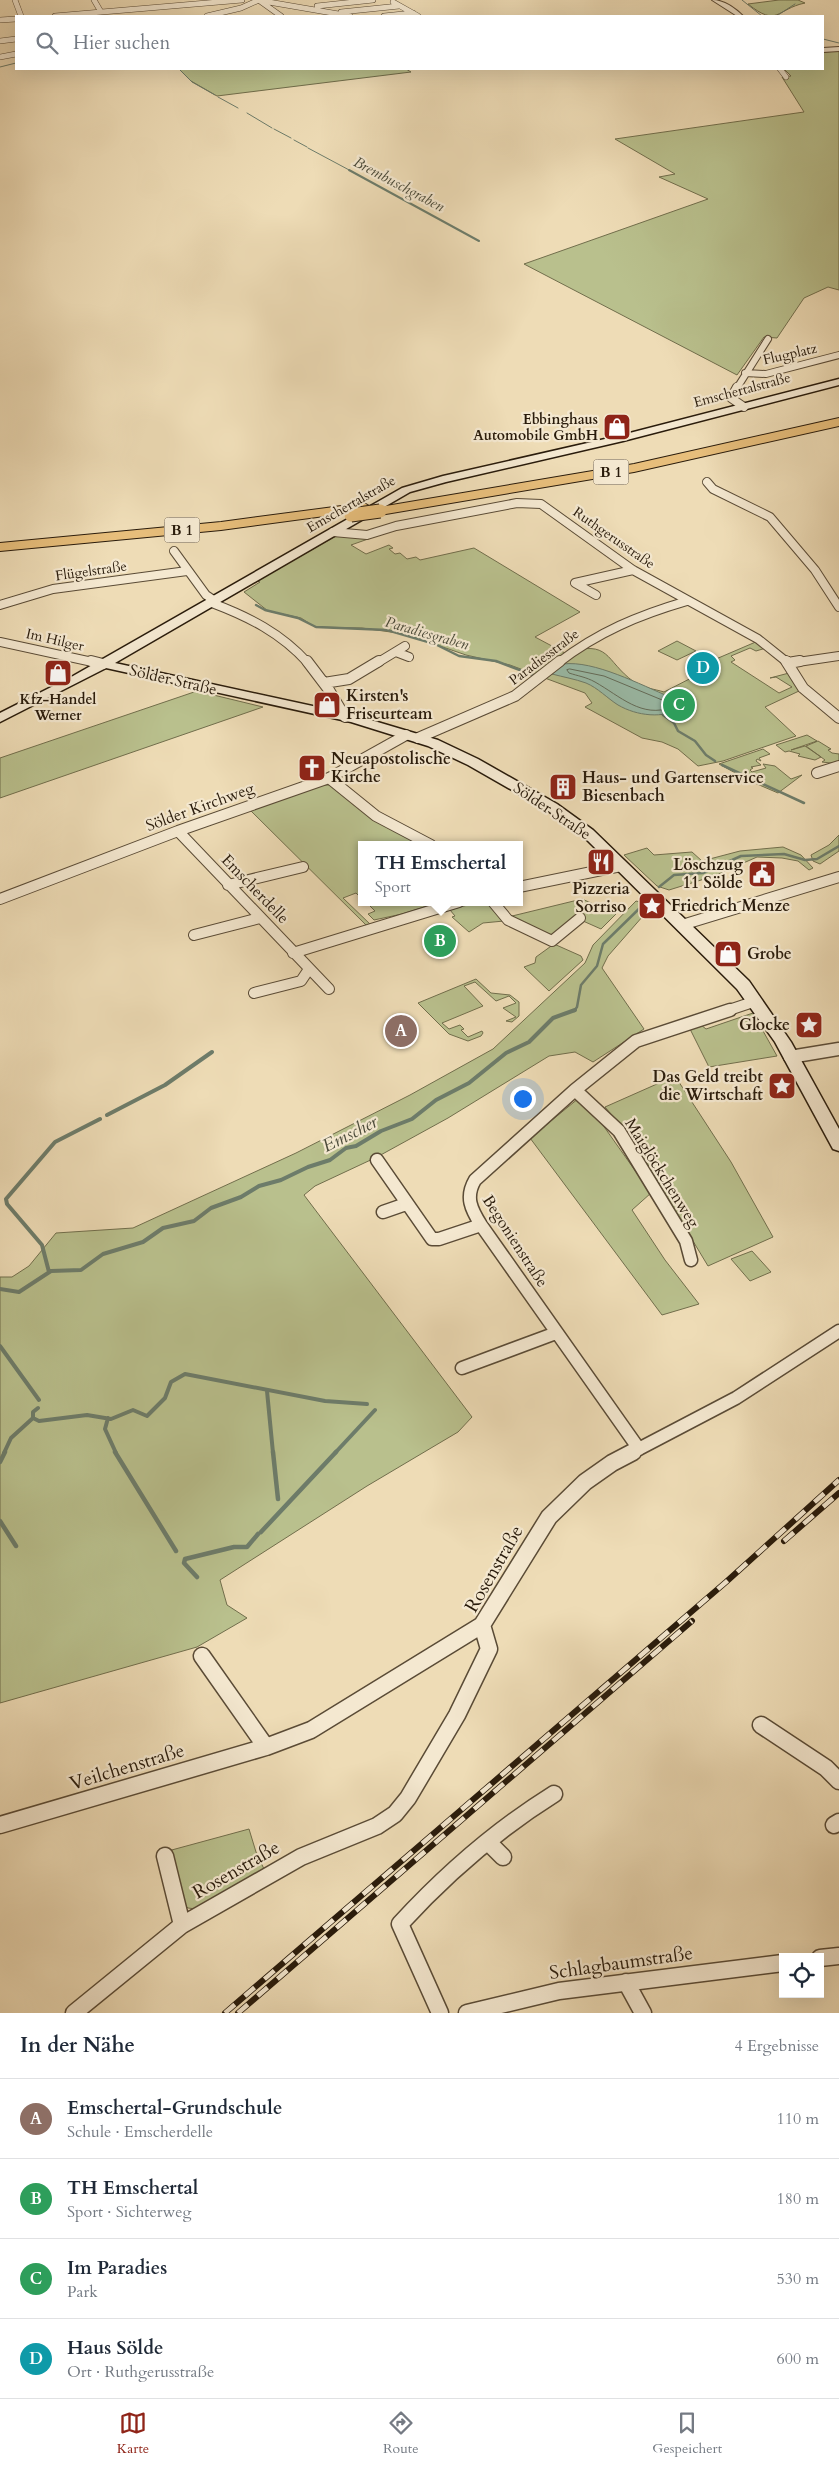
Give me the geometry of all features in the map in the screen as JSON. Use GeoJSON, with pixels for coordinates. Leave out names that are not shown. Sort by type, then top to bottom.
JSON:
{"type":"FeatureCollection","features":[{"type":"Feature","properties":{"kind":"highway","name":"B 1"},"geometry":{"type":"LineString","coordinates":[[0,547],[221,526],[393,503],[598,469],[839,416]]}},
{"type":"Feature","properties":{"kind":"highway","name":"B 1"},"geometry":{"type":"LineString","coordinates":[[0,553],[217,532],[380,511],[634,468],[839,422]]}},
{"type":"Feature","properties":{"kind":"main road","name":"Emschertalstraße"},"geometry":{"type":"LineString","coordinates":[[0,718],[103,664],[398,494],[424,484],[584,448],[839,382]]}},
{"type":"Feature","properties":{"kind":"main road","name":"Sölder Straße"},"geometry":{"type":"LineString","coordinates":[[103,664],[284,706],[345,717],[412,737],[460,754],[548,805],[584,829],[730,971],[756,1000],[839,1145]]}},
{"type":"Feature","properties":{"kind":"street"},"geometry":{"type":"LineString","coordinates":[[15,0],[21,15]]}},
{"type":"Feature","properties":{"kind":"street"},"geometry":{"type":"LineString","coordinates":[[94,0],[101,12]]}},
{"type":"Feature","properties":{"kind":"street"},"geometry":{"type":"LineString","coordinates":[[151,0],[158,8]]}},
{"type":"Feature","properties":{"kind":"street"},"geometry":{"type":"LineString","coordinates":[[94,15],[101,12],[242,0]]}},
{"type":"Feature","properties":{"kind":"street"},"geometry":{"type":"LineString","coordinates":[[211,15],[246,6],[258,0],[272,0]]}},
{"type":"Feature","properties":{"kind":"street"},"geometry":{"type":"LineString","coordinates":[[258,0],[279,15]]}},
{"type":"Feature","properties":{"kind":"street"},"geometry":{"type":"LineString","coordinates":[[265,0],[345,15]]}},
{"type":"Feature","properties":{"kind":"street"},"geometry":{"type":"LineString","coordinates":[[314,2],[333,0]]}},
{"type":"Feature","properties":{"kind":"street"},"geometry":{"type":"LineString","coordinates":[[338,0],[363,15],[383,14],[406,9]]}},
{"type":"Feature","properties":{"kind":"street"},"geometry":{"type":"LineString","coordinates":[[715,0],[735,10],[739,15]]}},
{"type":"Feature","properties":{"kind":"street"},"geometry":{"type":"LineString","coordinates":[[310,6],[391,1],[416,15]]}},
{"type":"Feature","properties":{"kind":"street"},"geometry":{"type":"LineString","coordinates":[[372,2],[338,10],[399,6]]}},
{"type":"Feature","properties":{"kind":"street"},"geometry":{"type":"LineString","coordinates":[[143,9],[146,15]]}},
{"type":"Feature","properties":{"kind":"street"},"geometry":{"type":"LineString","coordinates":[[397,15],[413,13]]}},
{"type":"Feature","properties":{"kind":"street"},"geometry":{"type":"LineString","coordinates":[[0,20],[15,19]]}},
{"type":"Feature","properties":{"kind":"street"},"geometry":{"type":"LineString","coordinates":[[0,41],[15,39]]}},
{"type":"Feature","properties":{"kind":"street"},"geometry":{"type":"LineString","coordinates":[[824,50],[839,49]]}},
{"type":"Feature","properties":{"kind":"street"},"geometry":{"type":"LineString","coordinates":[[0,57],[15,54]]}},
{"type":"Feature","properties":{"kind":"street"},"geometry":{"type":"LineString","coordinates":[[781,70],[786,76]]}},
{"type":"Feature","properties":{"kind":"street"},"geometry":{"type":"LineString","coordinates":[[744,407],[732,398],[745,373],[768,339]]}},
{"type":"Feature","properties":{"kind":"street","name":"Flugplatz"},"geometry":{"type":"LineString","coordinates":[[745,373],[766,374],[839,355]]}},
{"type":"Feature","properties":{"kind":"street"},"geometry":{"type":"LineString","coordinates":[[707,482],[713,489],[770,516],[815,570],[838,604]]}},
{"type":"Feature","properties":{"kind":"street","name":"Ruthgerusstraße"},"geometry":{"type":"LineString","coordinates":[[333,532],[367,535],[406,524],[517,503],[534,502],[548,507],[633,570],[758,639],[788,663],[803,688],[839,718]]}},
{"type":"Feature","properties":{"kind":"street"},"geometry":{"type":"LineString","coordinates":[[174,551],[187,571],[213,602],[255,620],[281,636],[305,657],[345,717]]}},
{"type":"Feature","properties":{"kind":"street"},"geometry":{"type":"LineString","coordinates":[[596,595],[575,583],[633,570]]}},
{"type":"Feature","properties":{"kind":"street","name":"Flügelstraße"},"geometry":{"type":"LineString","coordinates":[[0,605],[54,589],[187,571]]}},
{"type":"Feature","properties":{"kind":"street","name":"Paradiesstraße"},"geometry":{"type":"LineString","coordinates":[[412,737],[515,696],[578,647],[613,627],[651,612],[687,601]]}},
{"type":"Feature","properties":{"kind":"street","name":"Im Hilger"},"geometry":{"type":"LineString","coordinates":[[0,642],[103,664]]}},
{"type":"Feature","properties":{"kind":"street"},"geometry":{"type":"LineString","coordinates":[[324,684],[349,679],[405,646]]}},
{"type":"Feature","properties":{"kind":"street"},"geometry":{"type":"LineString","coordinates":[[396,652],[409,657]]}},
{"type":"Feature","properties":{"kind":"street"},"geometry":{"type":"LineString","coordinates":[[788,663],[839,656]]}},
{"type":"Feature","properties":{"kind":"street","name":"Sölder Kirchweg"},"geometry":{"type":"LineString","coordinates":[[0,899],[178,831],[329,778],[412,737]]}},
{"type":"Feature","properties":{"kind":"street"},"geometry":{"type":"LineString","coordinates":[[817,773],[839,766]]}},
{"type":"Feature","properties":{"kind":"street"},"geometry":{"type":"LineString","coordinates":[[329,778],[376,816],[423,841]]}},
{"type":"Feature","properties":{"kind":"street","name":"Emscherdelle"},"geometry":{"type":"LineString","coordinates":[[178,831],[329,989]]}},
{"type":"Feature","properties":{"kind":"street"},"geometry":{"type":"LineString","coordinates":[[523,886],[621,866]]}},
{"type":"Feature","properties":{"kind":"street"},"geometry":{"type":"LineString","coordinates":[[228,885],[303,867]]}},
{"type":"Feature","properties":{"kind":"street"},"geometry":{"type":"LineString","coordinates":[[682,925],[839,877]]}},
{"type":"Feature","properties":{"kind":"street"},"geometry":{"type":"LineString","coordinates":[[293,953],[446,906]]}},
{"type":"Feature","properties":{"kind":"street"},"geometry":{"type":"LineString","coordinates":[[496,906],[508,920],[552,941],[580,918]]}},
{"type":"Feature","properties":{"kind":"street"},"geometry":{"type":"LineString","coordinates":[[194,935],[260,918]]}},
{"type":"Feature","properties":{"kind":"street"},"geometry":{"type":"LineString","coordinates":[[254,993],[301,981],[309,969]]}},
{"type":"Feature","properties":{"kind":"street","name":"Begonienstraße"},"geometry":{"type":"LineString","coordinates":[[639,1449],[481,1226],[469,1205],[468,1193],[475,1180],[575,1090],[636,1040],[756,1000]]}},
{"type":"Feature","properties":{"kind":"street"},"geometry":{"type":"LineString","coordinates":[[790,1057],[839,1050]]}},
{"type":"Feature","properties":{"kind":"street","name":"Maiglöckchenweg"},"geometry":{"type":"LineString","coordinates":[[575,1090],[619,1131],[686,1241],[691,1260]]}},
{"type":"Feature","properties":{"kind":"street"},"geometry":{"type":"LineString","coordinates":[[376,1160],[432,1239],[439,1240],[481,1226]]}},
{"type":"Feature","properties":{"kind":"street"},"geometry":{"type":"LineString","coordinates":[[383,1212],[406,1204]]}},
{"type":"Feature","properties":{"kind":"street","name":"Rosenstraße"},"geometry":{"type":"LineString","coordinates":[[74,2013],[182,1925],[235,1892],[301,1857],[377,1826],[395,1814],[408,1798],[457,1715],[489,1650],[482,1625],[555,1509],[585,1482],[639,1449],[736,1398],[839,1331]]}},
{"type":"Feature","properties":{"kind":"street"},"geometry":{"type":"LineString","coordinates":[[462,1368],[556,1333]]}},
{"type":"Feature","properties":{"kind":"street","name":"Veilchenstraße"},"geometry":{"type":"LineString","coordinates":[[0,1825],[266,1747],[311,1730],[482,1625]]}},
{"type":"Feature","properties":{"kind":"street"},"geometry":{"type":"LineString","coordinates":[[202,1656],[266,1747]]}},
{"type":"Feature","properties":{"kind":"street"},"geometry":{"type":"LineString","coordinates":[[761,1726],[826,1768],[839,1781]]}},
{"type":"Feature","properties":{"kind":"street"},"geometry":{"type":"LineString","coordinates":[[440,2013],[400,1924],[420,1903],[514,1820],[554,1794]]}},
{"type":"Feature","properties":{"kind":"street"},"geometry":{"type":"LineString","coordinates":[[488,1842],[503,1856]]}},
{"type":"Feature","properties":{"kind":"street","name":"Rosenstraße"},"geometry":{"type":"LineString","coordinates":[[165,1856],[182,1925]]}},
{"type":"Feature","properties":{"kind":"street"},"geometry":{"type":"LineString","coordinates":[[824,1958],[839,1956]]}},
{"type":"Feature","properties":{"kind":"street","name":"Schlagbaumstraße"},"geometry":{"type":"LineString","coordinates":[[466,2013],[501,2009],[559,1991],[779,1963]]}},
{"type":"Feature","properties":{"kind":"street"},"geometry":{"type":"LineString","coordinates":[[626,1982],[643,2013]]}},
{"type":"Feature","properties":{"kind":"shaded area"},"geometry":{"type":"Polygon","coordinates":[[[779,0],[798,0],[805,3],[777,15],[765,15],[748,4],[779,0]]]}},
{"type":"Feature","properties":{"kind":"shaded area"},"geometry":{"type":"Polygon","coordinates":[[[839,51],[839,290],[828,287],[804,298],[777,338],[764,337],[737,375],[524,264],[708,199],[659,177],[675,174],[615,139],[804,112],[782,77],[791,76],[785,70],[824,70],[824,52],[839,51]]]}},
{"type":"Feature","properties":{"kind":"shaded area"},"geometry":{"type":"Polygon","coordinates":[[[180,70],[408,70],[411,72],[217,96],[191,81],[180,70]]]}},
{"type":"Feature","properties":{"kind":"shaded area"},"geometry":{"type":"Polygon","coordinates":[[[336,536],[371,538],[351,545],[366,554],[389,545],[393,548],[389,549],[395,554],[400,553],[407,559],[416,557],[420,560],[474,548],[580,612],[535,637],[565,653],[580,649],[599,650],[606,654],[624,674],[637,684],[664,692],[701,673],[705,674],[716,669],[702,665],[758,641],[766,648],[756,651],[750,648],[731,656],[735,660],[731,662],[779,693],[792,687],[776,677],[770,678],[789,673],[799,691],[765,707],[796,736],[723,761],[698,766],[678,749],[662,742],[642,738],[585,707],[592,703],[585,693],[510,665],[466,655],[405,634],[362,628],[315,627],[301,618],[268,611],[244,592],[260,582],[257,581],[336,536]]]}},
{"type":"Feature","properties":{"kind":"shaded area"},"geometry":{"type":"Polygon","coordinates":[[[677,641],[696,651],[677,660],[658,651],[677,641]]]}},
{"type":"Feature","properties":{"kind":"shaded area"},"geometry":{"type":"Polygon","coordinates":[[[197,691],[263,707],[0,798],[0,758],[197,691]]]}},
{"type":"Feature","properties":{"kind":"shaded area"},"geometry":{"type":"Polygon","coordinates":[[[807,735],[817,741],[791,750],[805,746],[821,757],[815,760],[798,756],[800,754],[789,751],[785,752],[776,745],[807,735]]]}},
{"type":"Feature","properties":{"kind":"shaded area"},"geometry":{"type":"Polygon","coordinates":[[[818,741],[831,749],[828,750],[832,753],[839,754],[839,764],[822,762],[825,760],[806,746],[818,741]]]}},
{"type":"Feature","properties":{"kind":"shaded area"},"geometry":{"type":"Polygon","coordinates":[[[763,749],[770,754],[759,758],[761,761],[757,759],[756,761],[761,765],[751,767],[753,768],[750,770],[752,772],[766,768],[763,764],[775,766],[791,779],[802,775],[778,793],[750,781],[719,764],[763,749]]]}},
{"type":"Feature","properties":{"kind":"shaded area"},"geometry":{"type":"Polygon","coordinates":[[[321,785],[330,785],[377,822],[414,841],[358,841],[358,895],[356,893],[343,898],[371,925],[367,926],[249,809],[321,785]]]}},
{"type":"Feature","properties":{"kind":"shaded area"},"geometry":{"type":"Polygon","coordinates":[[[839,835],[839,851],[820,864],[813,861],[811,855],[829,845],[839,835]]]}},
{"type":"Feature","properties":{"kind":"shaded area"},"geometry":{"type":"Polygon","coordinates":[[[783,847],[801,855],[813,868],[809,870],[798,861],[757,857],[714,876],[669,890],[657,886],[624,855],[647,848],[654,855],[692,852],[702,861],[740,851],[783,847]]]}},
{"type":"Feature","properties":{"kind":"shaded area"},"geometry":{"type":"Polygon","coordinates":[[[582,899],[616,914],[601,929],[583,921],[585,918],[579,916],[552,935],[508,917],[582,899]]]}},
{"type":"Feature","properties":{"kind":"shaded area"},"geometry":{"type":"Polygon","coordinates":[[[636,901],[648,904],[650,908],[608,956],[602,968],[644,1029],[593,1062],[575,1052],[549,1056],[448,1118],[377,1157],[315,1186],[304,1195],[472,1417],[458,1432],[367,1486],[220,1580],[227,1605],[247,1618],[197,1647],[0,1703],[0,1277],[12,1277],[29,1266],[56,1233],[133,1228],[296,1153],[410,1095],[493,1049],[585,963],[593,945],[636,901]]]}},
{"type":"Feature","properties":{"kind":"shaded area"},"geometry":{"type":"Polygon","coordinates":[[[370,906],[427,906],[374,920],[368,914],[375,911],[370,906]]]}},
{"type":"Feature","properties":{"kind":"shaded area"},"geometry":{"type":"Polygon","coordinates":[[[464,906],[492,906],[504,921],[483,923],[469,932],[452,917],[455,916],[450,910],[464,906]]]}},
{"type":"Feature","properties":{"kind":"shaded area"},"geometry":{"type":"Polygon","coordinates":[[[554,944],[581,956],[583,960],[549,991],[524,967],[535,963],[536,957],[554,944]]]}},
{"type":"Feature","properties":{"kind":"shaded area"},"geometry":{"type":"Polygon","coordinates":[[[476,979],[491,993],[510,995],[519,1002],[519,1016],[512,1022],[506,1021],[516,1017],[503,1008],[516,1003],[509,996],[496,1001],[475,982],[464,986],[483,1006],[442,1023],[449,1029],[460,1025],[464,1029],[461,1030],[468,1037],[482,1031],[481,1036],[468,1041],[449,1034],[418,1003],[476,979]]]}},
{"type":"Feature","properties":{"kind":"shaded area"},"geometry":{"type":"Polygon","coordinates":[[[753,1013],[777,1056],[709,1067],[690,1029],[701,1025],[706,1029],[753,1013]]]}},
{"type":"Feature","properties":{"kind":"shaded area"},"geometry":{"type":"Polygon","coordinates":[[[675,1076],[731,1162],[773,1237],[708,1266],[631,1138],[605,1107],[675,1076]]]}},
{"type":"Feature","properties":{"kind":"shaded area"},"geometry":{"type":"Polygon","coordinates":[[[579,1098],[600,1121],[651,1193],[632,1210],[665,1260],[699,1304],[662,1315],[530,1138],[579,1098]]]}},
{"type":"Feature","properties":{"kind":"shaded area"},"geometry":{"type":"Polygon","coordinates":[[[752,1251],[771,1272],[750,1281],[731,1259],[752,1251]]]}},
{"type":"Feature","properties":{"kind":"shaded area"},"geometry":{"type":"Polygon","coordinates":[[[249,1829],[256,1852],[264,1869],[196,1909],[188,1908],[180,1901],[168,1851],[249,1829]]]}},
{"type":"Feature","properties":{"kind":"water"},"geometry":{"type":"Polygon","coordinates":[[[563,664],[589,666],[617,674],[670,697],[679,702],[682,708],[667,714],[658,715],[633,712],[618,705],[586,683],[552,674],[563,664]]]}},
{"type":"Feature","properties":{"kind":"waterway"},"geometry":{"type":"LineString","coordinates":[[742,0],[761,15]]}},
{"type":"Feature","properties":{"kind":"waterway"},"geometry":{"type":"LineString","coordinates":[[778,15],[795,4]]}},
{"type":"Feature","properties":{"kind":"waterway"},"geometry":{"type":"LineString","coordinates":[[824,39],[839,43]]}},
{"type":"Feature","properties":{"kind":"waterway"},"geometry":{"type":"LineString","coordinates":[[0,67],[15,63]]}},
{"type":"Feature","properties":{"kind":"waterway","name":"Brembuschgraben"},"geometry":{"type":"LineString","coordinates":[[180,70],[192,82],[215,95]]}},
{"type":"Feature","properties":{"kind":"waterway","name":"Brembuschgraben"},"geometry":{"type":"LineString","coordinates":[[218,97],[238,108]]}},
{"type":"Feature","properties":{"kind":"waterway","name":"Brembuschgraben"},"geometry":{"type":"LineString","coordinates":[[247,113],[272,128]]}},
{"type":"Feature","properties":{"kind":"waterway","name":"Brembuschgraben"},"geometry":{"type":"LineString","coordinates":[[274,129],[291,138]]}},
{"type":"Feature","properties":{"kind":"waterway","name":"Brembuschgraben"},"geometry":{"type":"LineString","coordinates":[[294,140],[307,147]]}},
{"type":"Feature","properties":{"kind":"waterway","name":"Brembuschgraben"},"geometry":{"type":"LineString","coordinates":[[308,148],[351,171]]}},
{"type":"Feature","properties":{"kind":"waterway","name":"Brembuschgraben"},"geometry":{"type":"LineString","coordinates":[[349,170],[479,241]]}},
{"type":"Feature","properties":{"kind":"waterway","name":"Paradiesgraben"},"geometry":{"type":"LineString","coordinates":[[256,605],[265,610],[298,618],[316,627],[387,630],[435,644],[459,656],[496,661],[533,675]]}},
{"type":"Feature","properties":{"kind":"waterway","name":"Paradiesgraben"},"geometry":{"type":"LineString","coordinates":[[663,715],[674,723],[678,731],[695,741],[706,755],[715,761]]}},
{"type":"Feature","properties":{"kind":"waterway","name":"Paradiesgraben"},"geometry":{"type":"LineString","coordinates":[[722,765],[804,803]]}},
{"type":"Feature","properties":{"kind":"waterway","name":"Emscher"},"geometry":{"type":"LineString","coordinates":[[659,887],[674,875],[703,873],[741,856],[784,854],[805,860],[817,859],[839,846]]}},
{"type":"Feature","properties":{"kind":"waterway","name":"Emscher"},"geometry":{"type":"LineString","coordinates":[[575,1010],[577,1007],[581,985],[597,966],[603,944],[645,903]]}},
{"type":"Feature","properties":{"kind":"waterway","name":"Emscher"},"geometry":{"type":"LineString","coordinates":[[0,1289],[19,1292],[51,1271],[81,1270],[103,1254],[143,1242],[163,1228],[194,1221],[211,1208],[241,1197],[259,1186],[281,1180],[308,1167],[330,1160],[346,1148],[356,1146],[381,1131],[412,1119],[436,1100],[469,1083],[506,1053],[529,1042],[553,1018],[575,1010]]}},
{"type":"Feature","properties":{"kind":"waterway","name":"Emscherdelle"},"geometry":{"type":"LineString","coordinates":[[107,1115],[165,1085],[212,1052]]}},
{"type":"Feature","properties":{"kind":"waterway","name":"Emscherdelle"},"geometry":{"type":"LineString","coordinates":[[49,1272],[42,1245],[7,1204],[6,1199],[55,1142],[100,1119]]}},
{"type":"Feature","properties":{"kind":"waterway"},"geometry":{"type":"LineString","coordinates":[[0,1346],[39,1400]]}},
{"type":"Feature","properties":{"kind":"waterway"},"geometry":{"type":"LineString","coordinates":[[108,1418],[133,1410],[147,1416],[165,1398],[171,1382],[185,1374],[325,1401],[367,1404]]}},
{"type":"Feature","properties":{"kind":"waterway"},"geometry":{"type":"LineString","coordinates":[[267,1391],[273,1453]]}},
{"type":"Feature","properties":{"kind":"waterway"},"geometry":{"type":"LineString","coordinates":[[33,1418],[33,1412],[38,1408]]}},
{"type":"Feature","properties":{"kind":"waterway"},"geometry":{"type":"LineString","coordinates":[[335,1453],[375,1410]]}},
{"type":"Feature","properties":{"kind":"waterway"},"geometry":{"type":"LineString","coordinates":[[33,1418],[39,1421],[87,1415],[108,1418]]}},
{"type":"Feature","properties":{"kind":"waterway"},"geometry":{"type":"LineString","coordinates":[[4,1453],[11,1438],[33,1418]]}},
{"type":"Feature","properties":{"kind":"waterway"},"geometry":{"type":"LineString","coordinates":[[108,1418],[105,1429],[116,1453]]}},
{"type":"Feature","properties":{"kind":"waterway"},"geometry":{"type":"LineString","coordinates":[[0,1462],[5,1452]]}},
{"type":"Feature","properties":{"kind":"waterway"},"geometry":{"type":"LineString","coordinates":[[115,1452],[176,1551]]}},
{"type":"Feature","properties":{"kind":"waterway"},"geometry":{"type":"LineString","coordinates":[[273,1452],[278,1499]]}},
{"type":"Feature","properties":{"kind":"waterway"},"geometry":{"type":"LineString","coordinates":[[261,1532],[336,1452]]}},
{"type":"Feature","properties":{"kind":"waterway"},"geometry":{"type":"LineString","coordinates":[[0,1521],[16,1546]]}},
{"type":"Feature","properties":{"kind":"waterway"},"geometry":{"type":"LineString","coordinates":[[197,1577],[184,1563],[185,1559],[234,1547],[247,1547],[258,1534]]}},
{"type":"Feature","properties":{"kind":"railway"},"geometry":{"type":"LineString","coordinates":[[225,2013],[726,1582],[839,1480]]}},
{"type":"Feature","properties":{"kind":"railway"},"geometry":{"type":"LineString","coordinates":[[784,1541],[839,1493]]}},
{"type":"Feature","properties":{"kind":"railway"},"geometry":{"type":"LineString","coordinates":[[238,2013],[692,1621]]}},
{"type":"Feature","properties":{"kind":"place","name":"Ebbinghaus Automobile GmbH"},"geometry":{"type":"Point","coordinates":[617,427]}},
{"type":"Feature","properties":{"kind":"place","name":"Haus Sölde"},"geometry":{"type":"Point","coordinates":[703,668]}},
{"type":"Feature","properties":{"kind":"place","name":"Kfz-Handel Werner"},"geometry":{"type":"Point","coordinates":[58,673]}},
{"type":"Feature","properties":{"kind":"place","name":"Kirsten's Friseurteam"},"geometry":{"type":"Point","coordinates":[327,705]}},
{"type":"Feature","properties":{"kind":"place","name":"Im Paradies"},"geometry":{"type":"Point","coordinates":[679,705]}},
{"type":"Feature","properties":{"kind":"place","name":"Neuapostolische Kirche"},"geometry":{"type":"Point","coordinates":[312,768]}},
{"type":"Feature","properties":{"kind":"place","name":"Haus- und Gartenservice Biesenbach"},"geometry":{"type":"Point","coordinates":[563,787]}},
{"type":"Feature","properties":{"kind":"place","name":"Pizzeria Sorriso"},"geometry":{"type":"Point","coordinates":[601,862]}},
{"type":"Feature","properties":{"kind":"place","name":"Löschzug 11 Sölde"},"geometry":{"type":"Point","coordinates":[762,874]}},
{"type":"Feature","properties":{"kind":"place","name":"Friedrich Menze"},"geometry":{"type":"Point","coordinates":[652,906]}},
{"type":"Feature","properties":{"kind":"place","name":"TH Emschertal"},"geometry":{"type":"Point","coordinates":[440,941]}},
{"type":"Feature","properties":{"kind":"place","name":"Grobe"},"geometry":{"type":"Point","coordinates":[728,954]}},
{"type":"Feature","properties":{"kind":"place","name":"Glocke"},"geometry":{"type":"Point","coordinates":[809,1025]}},
{"type":"Feature","properties":{"kind":"place","name":"Emschertal-Grundschule"},"geometry":{"type":"Point","coordinates":[401,1031]}},
{"type":"Feature","properties":{"kind":"place","name":"Das Geld treibt die Wirtschaft"},"geometry":{"type":"Point","coordinates":[782,1086]}}]}
